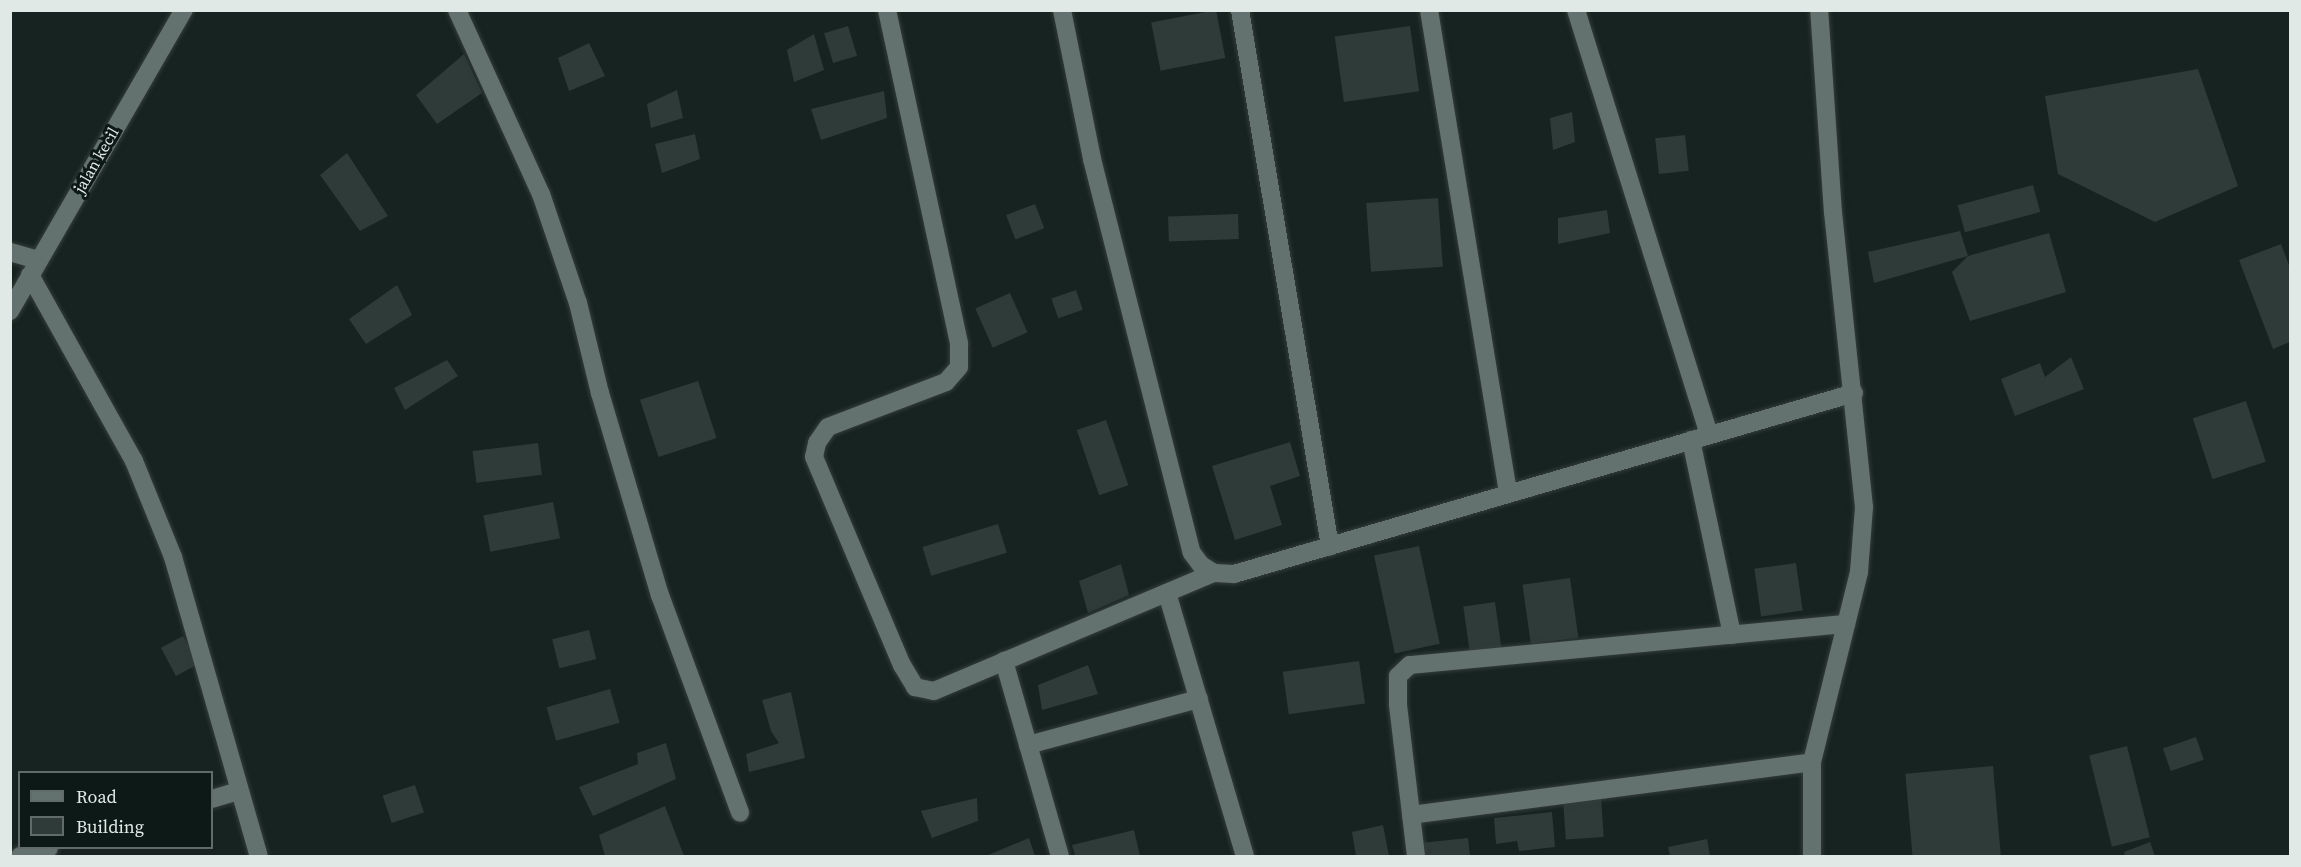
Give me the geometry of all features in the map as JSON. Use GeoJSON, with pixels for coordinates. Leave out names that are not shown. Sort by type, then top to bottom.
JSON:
{"type":"FeatureCollection","features":[{"type":"Feature","properties":{"kind":"street","name":"jalan kecil"},"geometry":{"type":"LineString","coordinates":[[10,311],[184,10]]}},
{"type":"Feature","properties":{"kind":"street"},"geometry":{"type":"LineString","coordinates":[[457,10],[541,194],[578,303],[600,393],[660,595],[740,813]]}},
{"type":"Feature","properties":{"kind":"street"},"geometry":{"type":"LineString","coordinates":[[887,10],[959,344],[959,367],[946,382],[828,427],[817,442],[814,457],[903,665],[915,687],[934,691],[1214,573],[1234,574],[1854,393]]}},
{"type":"Feature","properties":{"kind":"street"},"geometry":{"type":"LineString","coordinates":[[1062,10],[1092,159],[1192,553],[1200,565],[1214,573]]}},
{"type":"Feature","properties":{"kind":"street"},"geometry":{"type":"LineString","coordinates":[[1240,10],[1330,546]]}},
{"type":"Feature","properties":{"kind":"street"},"geometry":{"type":"LineString","coordinates":[[1429,10],[1508,494]]}},
{"type":"Feature","properties":{"kind":"street"},"geometry":{"type":"LineString","coordinates":[[1576,10],[1700,438],[1732,635]]}},
{"type":"Feature","properties":{"kind":"street"},"geometry":{"type":"LineString","coordinates":[[1812,856],[1812,762],[1859,572],[1864,507],[1854,393],[1833,213],[1819,10]]}},
{"type":"Feature","properties":{"kind":"street"},"geometry":{"type":"LineString","coordinates":[[10,252],[34,267],[134,461],[173,557],[202,653],[238,791],[259,856]]}},
{"type":"Feature","properties":{"kind":"street"},"geometry":{"type":"LineString","coordinates":[[1167,593],[1245,856]]}},
{"type":"Feature","properties":{"kind":"street"},"geometry":{"type":"LineString","coordinates":[[1416,856],[1398,676],[1410,665],[1846,624]]}},
{"type":"Feature","properties":{"kind":"street"},"geometry":{"type":"LineString","coordinates":[[1004,661],[1060,856]]}},
{"type":"Feature","properties":{"kind":"street"},"geometry":{"type":"LineString","coordinates":[[1028,745],[1199,699]]}},
{"type":"Feature","properties":{"kind":"street"},"geometry":{"type":"LineString","coordinates":[[1411,815],[1812,762]]}},
{"type":"Feature","properties":{"kind":"street"},"geometry":{"type":"LineString","coordinates":[[213,799],[238,791]]}},
{"type":"Feature","properties":{"kind":"street"},"geometry":{"type":"LineString","coordinates":[[20,856],[45,849]]}},
{"type":"Feature","properties":{"kind":"building"},"geometry":{"type":"Polygon","coordinates":[[[1216,10],[1225,58],[1161,71],[1151,23],[1216,10]]]}},
{"type":"Feature","properties":{"kind":"building"},"geometry":{"type":"Polygon","coordinates":[[[848,26],[857,56],[833,63],[824,33],[848,26]]]}},
{"type":"Feature","properties":{"kind":"building"},"geometry":{"type":"Polygon","coordinates":[[[1410,26],[1419,91],[1344,102],[1335,37],[1410,26]]]}},
{"type":"Feature","properties":{"kind":"building"},"geometry":{"type":"Polygon","coordinates":[[[814,34],[824,70],[794,82],[787,50],[814,34]]]}},
{"type":"Feature","properties":{"kind":"building"},"geometry":{"type":"Polygon","coordinates":[[[589,43],[605,76],[569,91],[558,58],[589,43]]]}},
{"type":"Feature","properties":{"kind":"building"},"geometry":{"type":"Polygon","coordinates":[[[464,54],[482,93],[437,124],[416,95],[464,54]]]}},
{"type":"Feature","properties":{"kind":"building"},"geometry":{"type":"Polygon","coordinates":[[[2198,69],[2238,186],[2155,222],[2058,174],[2045,96],[2198,69]]]}},
{"type":"Feature","properties":{"kind":"building"},"geometry":{"type":"Polygon","coordinates":[[[677,90],[683,118],[651,128],[647,104],[677,90]]]}},
{"type":"Feature","properties":{"kind":"building"},"geometry":{"type":"Polygon","coordinates":[[[884,91],[887,118],[821,140],[811,109],[884,91]]]}},
{"type":"Feature","properties":{"kind":"building"},"geometry":{"type":"Polygon","coordinates":[[[1572,112],[1575,142],[1553,150],[1550,118],[1572,112]]]}},
{"type":"Feature","properties":{"kind":"building"},"geometry":{"type":"Polygon","coordinates":[[[695,134],[700,159],[662,173],[655,144],[695,134]]]}},
{"type":"Feature","properties":{"kind":"building"},"geometry":{"type":"Polygon","coordinates":[[[1685,135],[1689,171],[1659,174],[1655,138],[1685,135]]]}},
{"type":"Feature","properties":{"kind":"building"},"geometry":{"type":"Polygon","coordinates":[[[347,153],[388,216],[360,231],[320,175],[347,153]]]}},
{"type":"Feature","properties":{"kind":"building"},"geometry":{"type":"Polygon","coordinates":[[[2033,185],[2040,212],[1965,232],[1958,205],[2033,185]]]}},
{"type":"Feature","properties":{"kind":"building"},"geometry":{"type":"Polygon","coordinates":[[[1438,198],[1443,267],[1371,272],[1366,203],[1438,198]]]}},
{"type":"Feature","properties":{"kind":"building"},"geometry":{"type":"Polygon","coordinates":[[[1035,204],[1044,228],[1015,239],[1006,215],[1035,204]]]}},
{"type":"Feature","properties":{"kind":"building"},"geometry":{"type":"Polygon","coordinates":[[[1607,210],[1610,233],[1558,244],[1558,218],[1607,210]]]}},
{"type":"Feature","properties":{"kind":"building"},"geometry":{"type":"Polygon","coordinates":[[[1238,214],[1239,239],[1169,241],[1168,216],[1238,214]]]}},
{"type":"Feature","properties":{"kind":"building"},"geometry":{"type":"Polygon","coordinates":[[[1960,231],[1968,256],[1874,283],[1868,252],[1960,231]]]}},
{"type":"Feature","properties":{"kind":"building"},"geometry":{"type":"Polygon","coordinates":[[[2049,233],[2066,292],[1970,321],[1952,272],[1968,256],[2049,233]]]}},
{"type":"Feature","properties":{"kind":"building"},"geometry":{"type":"Polygon","coordinates":[[[2281,244],[2290,268],[2290,342],[2273,349],[2239,260],[2281,244]]]}},
{"type":"Feature","properties":{"kind":"building"},"geometry":{"type":"Polygon","coordinates":[[[397,285],[412,315],[366,344],[349,319],[397,285]]]}},
{"type":"Feature","properties":{"kind":"building"},"geometry":{"type":"Polygon","coordinates":[[[1076,290],[1083,310],[1058,318],[1051,298],[1076,290]]]}},
{"type":"Feature","properties":{"kind":"building"},"geometry":{"type":"Polygon","coordinates":[[[1010,293],[1027,332],[993,348],[975,308],[1010,293]]]}},
{"type":"Feature","properties":{"kind":"building"},"geometry":{"type":"Polygon","coordinates":[[[2071,357],[2084,389],[2015,416],[2001,379],[2040,363],[2045,377],[2071,357]]]}},
{"type":"Feature","properties":{"kind":"building"},"geometry":{"type":"Polygon","coordinates":[[[447,360],[458,376],[405,410],[394,388],[447,360]]]}},
{"type":"Feature","properties":{"kind":"building"},"geometry":{"type":"Polygon","coordinates":[[[698,381],[717,438],[659,457],[640,400],[698,381]]]}},
{"type":"Feature","properties":{"kind":"building"},"geometry":{"type":"Polygon","coordinates":[[[2246,401],[2266,462],[2213,479],[2193,418],[2246,401]]]}},
{"type":"Feature","properties":{"kind":"building"},"geometry":{"type":"Polygon","coordinates":[[[1106,420],[1128,485],[1099,495],[1077,430],[1106,420]]]}},
{"type":"Feature","properties":{"kind":"building"},"geometry":{"type":"Polygon","coordinates":[[[1290,442],[1300,476],[1270,486],[1282,525],[1235,540],[1212,466],[1290,442]]]}},
{"type":"Feature","properties":{"kind":"building"},"geometry":{"type":"Polygon","coordinates":[[[538,443],[542,475],[476,483],[472,451],[538,443]]]}},
{"type":"Feature","properties":{"kind":"building"},"geometry":{"type":"Polygon","coordinates":[[[553,502],[560,538],[490,552],[483,516],[553,502]]]}},
{"type":"Feature","properties":{"kind":"building"},"geometry":{"type":"Polygon","coordinates":[[[998,524],[1007,553],[931,576],[922,547],[998,524]]]}},
{"type":"Feature","properties":{"kind":"building"},"geometry":{"type":"Polygon","coordinates":[[[1419,546],[1440,644],[1395,653],[1374,556],[1419,546]]]}},
{"type":"Feature","properties":{"kind":"building"},"geometry":{"type":"Polygon","coordinates":[[[1796,563],[1803,611],[1761,616],[1754,569],[1796,563]]]}},
{"type":"Feature","properties":{"kind":"building"},"geometry":{"type":"Polygon","coordinates":[[[1121,564],[1129,595],[1088,613],[1079,581],[1121,564]]]}},
{"type":"Feature","properties":{"kind":"building"},"geometry":{"type":"Polygon","coordinates":[[[1570,578],[1578,637],[1531,644],[1522,585],[1570,578]]]}},
{"type":"Feature","properties":{"kind":"building"},"geometry":{"type":"Polygon","coordinates":[[[1495,602],[1502,653],[1471,658],[1463,606],[1495,602]]]}},
{"type":"Feature","properties":{"kind":"building"},"geometry":{"type":"Polygon","coordinates":[[[589,630],[596,659],[559,668],[552,639],[589,630]]]}},
{"type":"Feature","properties":{"kind":"building"},"geometry":{"type":"Polygon","coordinates":[[[183,636],[198,664],[176,676],[161,648],[183,636]]]}},
{"type":"Feature","properties":{"kind":"building"},"geometry":{"type":"Polygon","coordinates":[[[1359,661],[1365,704],[1289,714],[1283,672],[1359,661]]]}},
{"type":"Feature","properties":{"kind":"building"},"geometry":{"type":"Polygon","coordinates":[[[1088,665],[1098,694],[1042,710],[1038,685],[1088,665]]]}},
{"type":"Feature","properties":{"kind":"building"},"geometry":{"type":"Polygon","coordinates":[[[610,689],[620,723],[556,741],[547,707],[610,689]]]}},
{"type":"Feature","properties":{"kind":"building"},"geometry":{"type":"Polygon","coordinates":[[[791,692],[805,758],[749,772],[746,754],[779,743],[771,731],[762,700],[791,692]]]}},
{"type":"Feature","properties":{"kind":"building"},"geometry":{"type":"Polygon","coordinates":[[[2196,737],[2204,760],[2171,771],[2163,748],[2196,737]]]}},
{"type":"Feature","properties":{"kind":"building"},"geometry":{"type":"Polygon","coordinates":[[[666,743],[676,779],[593,816],[579,787],[638,764],[637,753],[666,743]]]}},
{"type":"Feature","properties":{"kind":"building"},"geometry":{"type":"Polygon","coordinates":[[[2127,746],[2150,837],[2112,847],[2089,755],[2127,746]]]}},
{"type":"Feature","properties":{"kind":"building"},"geometry":{"type":"Polygon","coordinates":[[[1993,766],[2001,856],[1913,856],[1905,774],[1993,766]]]}},
{"type":"Feature","properties":{"kind":"building"},"geometry":{"type":"Polygon","coordinates":[[[415,785],[424,813],[392,823],[383,796],[415,785]]]}},
{"type":"Feature","properties":{"kind":"building"},"geometry":{"type":"Polygon","coordinates":[[[977,798],[978,821],[932,838],[921,811],[977,798]]]}},
{"type":"Feature","properties":{"kind":"building"},"geometry":{"type":"Polygon","coordinates":[[[1601,798],[1604,837],[1566,840],[1563,801],[1601,798]]]}},
{"type":"Feature","properties":{"kind":"building"},"geometry":{"type":"Polygon","coordinates":[[[665,806],[684,856],[605,856],[599,835],[665,806]]]}},
{"type":"Feature","properties":{"kind":"building"},"geometry":{"type":"Polygon","coordinates":[[[1552,812],[1555,847],[1519,851],[1517,841],[1496,844],[1494,818],[1552,812]]]}},
{"type":"Feature","properties":{"kind":"building"},"geometry":{"type":"Polygon","coordinates":[[[1383,825],[1389,856],[1356,856],[1352,832],[1383,825]]]}},
{"type":"Feature","properties":{"kind":"building"},"geometry":{"type":"Polygon","coordinates":[[[1134,830],[1140,856],[1075,856],[1072,845],[1134,830]]]}},
{"type":"Feature","properties":{"kind":"building"},"geometry":{"type":"Polygon","coordinates":[[[1029,838],[1035,856],[986,856],[1029,838]]]}},
{"type":"Feature","properties":{"kind":"building"},"geometry":{"type":"Polygon","coordinates":[[[1468,838],[1470,856],[1421,856],[1420,843],[1468,838]]]}},
{"type":"Feature","properties":{"kind":"building"},"geometry":{"type":"Polygon","coordinates":[[[1707,839],[1710,856],[1670,856],[1668,847],[1707,839]]]}},
{"type":"Feature","properties":{"kind":"building"},"geometry":{"type":"Polygon","coordinates":[[[2150,842],[2155,856],[2125,856],[2124,852],[2150,842]]]}}]}
